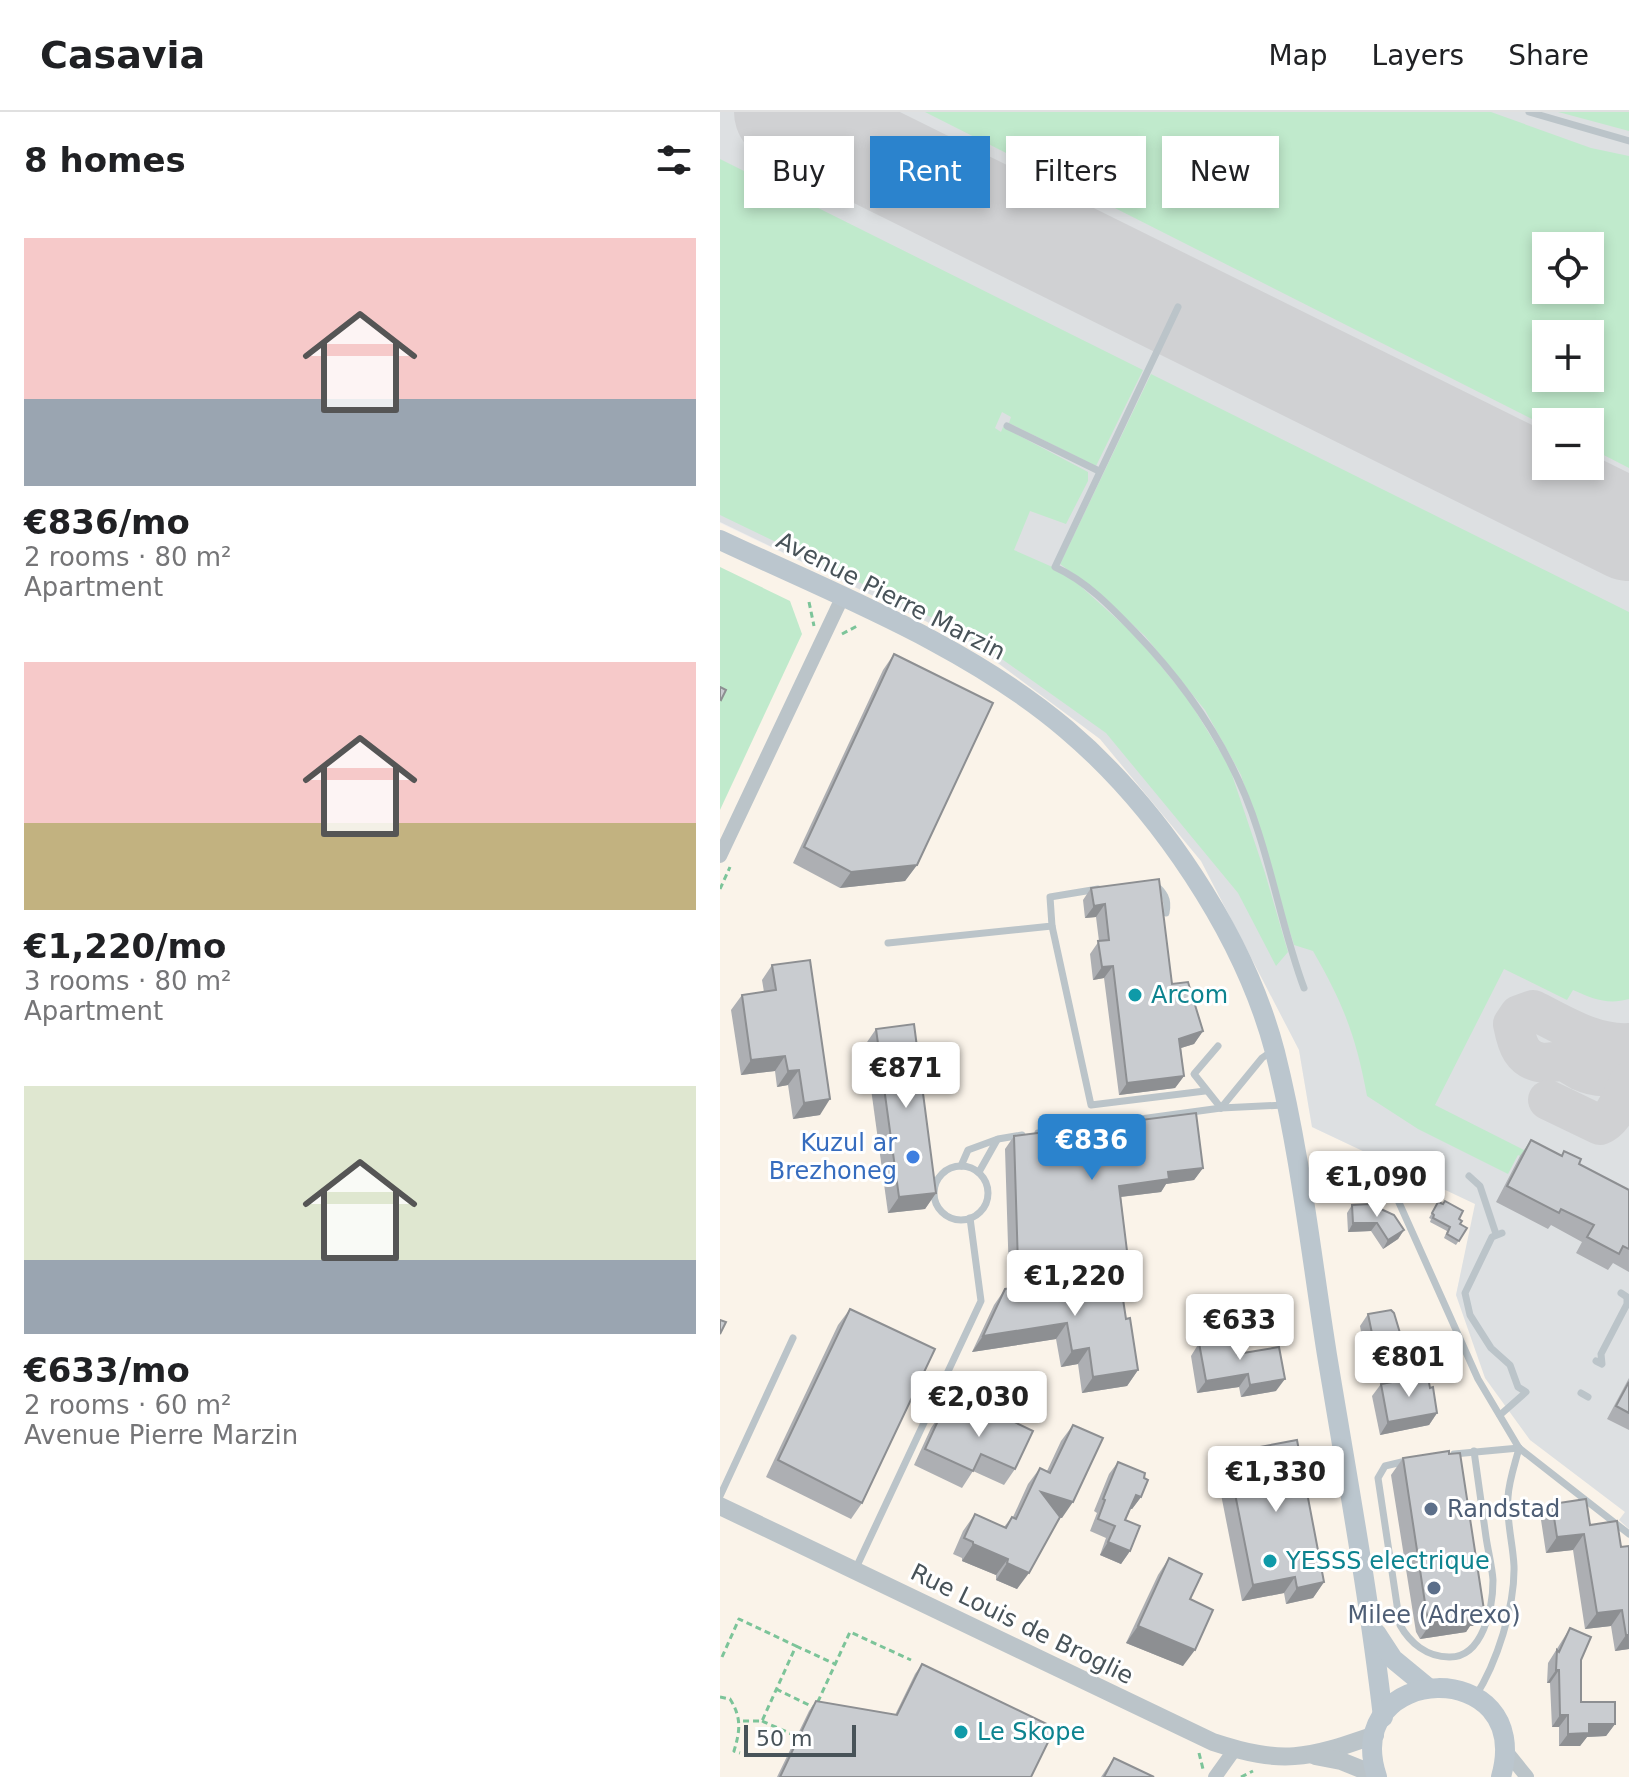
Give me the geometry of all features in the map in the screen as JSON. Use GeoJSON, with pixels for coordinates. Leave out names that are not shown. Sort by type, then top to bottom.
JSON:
{"type":"FeatureCollection","features":[{"type":"Feature","properties":{"kind":"main road","name":"Avenue Pierre Marzin"},"geometry":{"type":"LineString","coordinates":[[720,540],[937,644],[987,672],[1066,729],[1147,812],[1195,877],[1238,956],[1274,1050],[1286,1105],[1371,1622],[1379,1726],[1372,1748],[1377,1776]]}},
{"type":"Feature","properties":{"kind":"main road"},"geometry":{"type":"LineString","coordinates":[[1371,1622],[1382,1646],[1393,1659],[1427,1687]]}},
{"type":"Feature","properties":{"kind":"main road"},"geometry":{"type":"LineString","coordinates":[[1379,1726],[1397,1701],[1427,1687],[1447,1687],[1475,1697],[1500,1726],[1506,1751],[1501,1777]]}},
{"type":"Feature","properties":{"kind":"street"},"geometry":{"type":"LineString","coordinates":[[720,856],[842,598]]}},
{"type":"Feature","properties":{"kind":"street","name":"Rue Louis de Broglie"},"geometry":{"type":"LineString","coordinates":[[720,1506],[1213,1742],[1283,1758],[1312,1755],[1379,1726]]}},
{"type":"Feature","properties":{"kind":"street"},"geometry":{"type":"LineString","coordinates":[[1215,1777],[1235,1749]]}},
{"type":"Feature","properties":{"kind":"street"},"geometry":{"type":"LineString","coordinates":[[1506,1751],[1527,1777]]}},
{"type":"Feature","properties":{"kind":"street","name":"Rue Louis de Broglie"},"geometry":{"type":"LineString","coordinates":[[1312,1755],[1341,1761],[1377,1776]]}},
{"type":"Feature","properties":{"kind":"lane"},"geometry":{"type":"LineString","coordinates":[[1529,112],[1629,141]]}},
{"type":"Feature","properties":{"kind":"lane"},"geometry":{"type":"LineString","coordinates":[[1178,307],[1055,567],[1074,575],[1116,612],[1167,666],[1207,720],[1236,773],[1258,831],[1304,988]]}},
{"type":"Feature","properties":{"kind":"lane"},"geometry":{"type":"LineString","coordinates":[[1007,426],[1099,471]]}},
{"type":"Feature","properties":{"kind":"lane"},"geometry":{"type":"LineString","coordinates":[[1150,880],[1163,890],[1168,903],[1166,913]]}},
{"type":"Feature","properties":{"kind":"lane"},"geometry":{"type":"LineString","coordinates":[[1107,887],[1050,897],[1052,926],[1091,1105],[1205,1091]]}},
{"type":"Feature","properties":{"kind":"lane"},"geometry":{"type":"LineString","coordinates":[[888,943],[1052,926]]}},
{"type":"Feature","properties":{"kind":"lane"},"geometry":{"type":"LineString","coordinates":[[1218,1046],[1194,1074],[1221,1108]]}},
{"type":"Feature","properties":{"kind":"lane"},"geometry":{"type":"LineString","coordinates":[[1221,1108],[1262,1058],[1274,1050]]}},
{"type":"Feature","properties":{"kind":"lane"},"geometry":{"type":"LineString","coordinates":[[961,1166],[968,1150],[998,1139],[1221,1108],[1286,1105]]}},
{"type":"Feature","properties":{"kind":"lane"},"geometry":{"type":"LineString","coordinates":[[979,1172],[998,1139]]}},
{"type":"Feature","properties":{"kind":"lane"},"geometry":{"type":"LineString","coordinates":[[961,1166],[979,1172],[985,1180],[988,1198],[978,1214],[961,1220],[945,1215],[935,1201],[939,1177],[945,1171],[961,1166]]}},
{"type":"Feature","properties":{"kind":"lane"},"geometry":{"type":"LineString","coordinates":[[1469,1176],[1480,1186],[1499,1233],[1468,1297],[1467,1309],[1496,1351],[1509,1363],[1518,1387],[1526,1392],[1500,1415]]}},
{"type":"Feature","properties":{"kind":"lane"},"geometry":{"type":"LineString","coordinates":[[1388,1178],[1478,1379],[1519,1448],[1629,1534]]}},
{"type":"Feature","properties":{"kind":"lane"},"geometry":{"type":"LineString","coordinates":[[855,1570],[981,1301],[970,1218]]}},
{"type":"Feature","properties":{"kind":"lane"},"geometry":{"type":"LineString","coordinates":[[1596,1361],[1602,1364],[1601,1354],[1627,1302],[1626,1295],[1621,1293],[1629,1297]]}},
{"type":"Feature","properties":{"kind":"lane"},"geometry":{"type":"LineString","coordinates":[[1604,1324],[1622,1339]]}},
{"type":"Feature","properties":{"kind":"lane"},"geometry":{"type":"LineString","coordinates":[[720,1496],[793,1338]]}},
{"type":"Feature","properties":{"kind":"lane"},"geometry":{"type":"LineString","coordinates":[[1446,1455],[1519,1448]]}},
{"type":"Feature","properties":{"kind":"lane"},"geometry":{"type":"LineString","coordinates":[[1475,1697],[1500,1649],[1507,1611],[1514,1571],[1508,1500],[1519,1448]]}},
{"type":"Feature","properties":{"kind":"lane"},"geometry":{"type":"LineString","coordinates":[[1418,1460],[1385,1466],[1378,1478],[1400,1625],[1416,1646],[1438,1656],[1453,1658],[1467,1654],[1478,1641],[1493,1580],[1474,1451]]}},
{"type":"Feature","properties":{"kind":"path"},"geometry":{"type":"LineString","coordinates":[[722,1657],[739,1619],[835,1664]]}},
{"type":"Feature","properties":{"kind":"path"},"geometry":{"type":"LineString","coordinates":[[776,1689],[815,1708],[850,1632],[911,1660]]}},
{"type":"Feature","properties":{"kind":"path"},"geometry":{"type":"LineString","coordinates":[[762,1721],[796,1646]]}},
{"type":"Feature","properties":{"kind":"path"},"geometry":{"type":"LineString","coordinates":[[720,1697],[730,1699],[740,1721],[734,1751],[740,1753]]}},
{"type":"Feature","properties":{"kind":"path"},"geometry":{"type":"LineString","coordinates":[[740,1721],[762,1721],[796,1736]]}},
{"type":"Feature","properties":{"kind":"shaded area"},"geometry":{"type":"Polygon","coordinates":[[[720,112],[1629,112],[1629,1529],[1619,1520],[1625,1512],[1530,1440],[1485,1378],[1456,1295],[1475,1204],[1312,1127],[1299,1050],[1201,861],[1100,739],[971,643],[720,522],[720,112]]]}},
{"type":"Feature","properties":{"kind":"shaded area"},"geometry":{"type":"Polygon","coordinates":[[[720,523],[971,643],[1100,739],[1201,861],[1299,1050],[1312,1127],[1476,1204],[1456,1295],[1531,1440],[1625,1512],[1620,1520],[1629,1529],[1629,1777],[720,1777],[720,523]]]}},
{"type":"Feature","properties":{"kind":"green space"},"geometry":{"type":"Polygon","coordinates":[[[925,112],[1491,112],[1591,148],[1629,156],[1629,468],[1604,455],[1604,408],[1532,408],[1532,419],[1115,208],[1146,208],[1146,136],[1006,136],[1006,153],[990,145],[990,136],[972,136],[925,112]]]}},
{"type":"Feature","properties":{"kind":"green space"},"geometry":{"type":"Polygon","coordinates":[[[1558,112],[1629,112],[1629,131],[1562,113],[1558,112]]]}},
{"type":"Feature","properties":{"kind":"green space"},"geometry":{"type":"Polygon","coordinates":[[[720,159],[744,171],[744,208],[818,208],[1143,370],[1096,466],[1009,423],[1011,417],[1002,412],[995,428],[1001,432],[1003,427],[1088,472],[1088,481],[1066,524],[1030,511],[1014,550],[1057,569],[1077,583],[1137,637],[1188,699],[1229,766],[1288,952],[1276,966],[1238,893],[1106,733],[968,635],[720,515],[720,159]]]}},
{"type":"Feature","properties":{"kind":"green space"},"geometry":{"type":"Polygon","coordinates":[[[1151,374],[1629,612],[1629,999],[1601,1000],[1573,990],[1567,1000],[1504,969],[1435,1105],[1524,1150],[1528,1144],[1546,1153],[1540,1165],[1518,1155],[1508,1174],[1418,1129],[1367,1096],[1353,1037],[1333,987],[1313,951],[1294,945],[1241,775],[1205,710],[1145,636],[1094,589],[1060,564],[1151,374]]]}},
{"type":"Feature","properties":{"kind":"green space"},"geometry":{"type":"Polygon","coordinates":[[[720,567],[790,601],[802,634],[720,810],[720,567]]]}},
{"type":"Feature","properties":{"kind":"building"},"geometry":{"type":"Polygon","coordinates":[[[894,654],[993,703],[917,865],[851,872],[804,847],[894,654]]]}},
{"type":"Feature","properties":{"kind":"building"},"geometry":{"type":"Polygon","coordinates":[[[720,687],[726,690],[721,700],[720,699],[720,687]]]}},
{"type":"Feature","properties":{"kind":"building","name":"Arcom"},"geometry":{"type":"Polygon","coordinates":[[[1159,879],[1172,984],[1188,982],[1203,1031],[1179,1039],[1184,1076],[1127,1083],[1113,966],[1102,967],[1098,941],[1109,940],[1105,904],[1094,906],[1091,888],[1159,879]]]}},
{"type":"Feature","properties":{"kind":"building"},"geometry":{"type":"Polygon","coordinates":[[[810,960],[830,1099],[804,1103],[799,1070],[788,1071],[785,1056],[751,1060],[742,995],[776,990],[772,965],[810,960]]]}},
{"type":"Feature","properties":{"kind":"building"},"geometry":{"type":"Polygon","coordinates":[[[914,1024],[936,1193],[899,1197],[876,1029],[914,1024]]]}},
{"type":"Feature","properties":{"kind":"building"},"geometry":{"type":"Polygon","coordinates":[[[1196,1113],[1203,1168],[1168,1172],[1169,1179],[1119,1186],[1127,1251],[1018,1265],[1014,1136],[1196,1113]]]}},
{"type":"Feature","properties":{"kind":"building"},"geometry":{"type":"Polygon","coordinates":[[[1531,1140],[1562,1156],[1564,1151],[1581,1159],[1579,1164],[1629,1190],[1629,1249],[1623,1246],[1619,1254],[1587,1237],[1594,1225],[1561,1209],[1559,1213],[1507,1186],[1531,1140]]]}},
{"type":"Feature","properties":{"kind":"building"},"geometry":{"type":"Polygon","coordinates":[[[1445,1201],[1463,1211],[1460,1224],[1467,1228],[1459,1241],[1447,1234],[1450,1227],[1433,1218],[1432,1213],[1438,1202],[1443,1204],[1445,1201]]]}},
{"type":"Feature","properties":{"kind":"building"},"geometry":{"type":"Polygon","coordinates":[[[1370,1204],[1394,1215],[1404,1230],[1388,1240],[1377,1223],[1353,1223],[1352,1205],[1370,1204]]]}},
{"type":"Feature","properties":{"kind":"building"},"geometry":{"type":"Polygon","coordinates":[[[1119,1273],[1138,1370],[1093,1377],[1089,1348],[1072,1351],[1067,1323],[983,1336],[1005,1289],[1119,1273]]]}},
{"type":"Feature","properties":{"kind":"building"},"geometry":{"type":"Polygon","coordinates":[[[850,1309],[935,1349],[862,1503],[778,1460],[850,1309]]]}},
{"type":"Feature","properties":{"kind":"building"},"geometry":{"type":"Polygon","coordinates":[[[1391,1310],[1400,1333],[1409,1341],[1430,1338],[1432,1352],[1382,1359],[1376,1353],[1368,1314],[1391,1310]]]}},
{"type":"Feature","properties":{"kind":"building"},"geometry":{"type":"Polygon","coordinates":[[[720,1320],[726,1322],[720,1334],[720,1320]]]}},
{"type":"Feature","properties":{"kind":"building"},"geometry":{"type":"Polygon","coordinates":[[[1234,1337],[1237,1354],[1279,1347],[1285,1379],[1250,1385],[1248,1374],[1206,1381],[1199,1343],[1234,1337]]]}},
{"type":"Feature","properties":{"kind":"building"},"geometry":{"type":"Polygon","coordinates":[[[1428,1377],[1430,1388],[1433,1387],[1437,1413],[1388,1422],[1381,1384],[1428,1377]]]}},
{"type":"Feature","properties":{"kind":"building"},"geometry":{"type":"Polygon","coordinates":[[[1629,1382],[1629,1413],[1616,1406],[1629,1382]]]}},
{"type":"Feature","properties":{"kind":"building"},"geometry":{"type":"Polygon","coordinates":[[[970,1406],[1033,1431],[1015,1469],[981,1454],[973,1471],[925,1449],[942,1412],[963,1421],[970,1406]]]}},
{"type":"Feature","properties":{"kind":"building"},"geometry":{"type":"Polygon","coordinates":[[[1073,1425],[1103,1438],[1073,1502],[1041,1492],[1060,1517],[1029,1573],[964,1538],[975,1514],[1006,1528],[1012,1517],[1016,1519],[1040,1468],[1050,1473],[1073,1425]]]}},
{"type":"Feature","properties":{"kind":"building"},"geometry":{"type":"Polygon","coordinates":[[[1297,1440],[1324,1582],[1297,1588],[1295,1577],[1253,1585],[1227,1453],[1297,1440]]]}},
{"type":"Feature","properties":{"kind":"building"},"geometry":{"type":"Polygon","coordinates":[[[1449,1451],[1449,1454],[1460,1453],[1484,1610],[1476,1611],[1477,1616],[1431,1623],[1427,1616],[1403,1458],[1449,1451]]]}},
{"type":"Feature","properties":{"kind":"building"},"geometry":{"type":"Polygon","coordinates":[[[1118,1462],[1145,1473],[1144,1478],[1148,1480],[1141,1497],[1136,1495],[1125,1520],[1140,1526],[1130,1551],[1108,1542],[1115,1526],[1098,1519],[1118,1462]]]}},
{"type":"Feature","properties":{"kind":"building"},"geometry":{"type":"Polygon","coordinates":[[[1586,1499],[1590,1525],[1617,1521],[1621,1547],[1629,1546],[1629,1635],[1626,1635],[1622,1610],[1597,1613],[1584,1534],[1557,1537],[1552,1504],[1586,1499]]]}},
{"type":"Feature","properties":{"kind":"building"},"geometry":{"type":"Polygon","coordinates":[[[1169,1558],[1202,1574],[1190,1599],[1213,1610],[1195,1650],[1138,1626],[1169,1558]]]}},
{"type":"Feature","properties":{"kind":"building"},"geometry":{"type":"Polygon","coordinates":[[[1570,1628],[1591,1637],[1581,1660],[1581,1702],[1615,1702],[1615,1724],[1589,1724],[1589,1733],[1568,1734],[1568,1715],[1560,1715],[1557,1650],[1559,1652],[1570,1628]]]}},
{"type":"Feature","properties":{"kind":"building"},"geometry":{"type":"Polygon","coordinates":[[[922,1664],[1055,1728],[1031,1777],[780,1777],[816,1701],[897,1715],[922,1664]]]}},
{"type":"Feature","properties":{"kind":"building"},"geometry":{"type":"Polygon","coordinates":[[[1114,1758],[1154,1777],[1104,1777],[1114,1758]]]}},
{"type":"Feature","properties":{"kind":"taxiway"},"geometry":{"type":"LineString","coordinates":[[1629,1043],[1591,1037],[1533,1010],[1519,1015],[1513,1024],[1525,1055],[1537,1062],[1564,1062],[1587,1074],[1599,1076],[1629,1071]]}},
{"type":"Feature","properties":{"kind":"taxiway"},"geometry":{"type":"LineString","coordinates":[[1548,1100],[1600,1125],[1614,1112],[1629,1082]]}},
{"type":"Feature","properties":{"kind":"runway"},"geometry":{"type":"LineString","coordinates":[[785,112],[1629,530]]}},
{"type":"Feature","properties":{"kind":"place","name":"Arcom"},"geometry":{"type":"Point","coordinates":[1135,995]}},
{"type":"Feature","properties":{"kind":"place","name":"Kuzul ar Brezhoneg"},"geometry":{"type":"Point","coordinates":[913,1157]}},
{"type":"Feature","properties":{"kind":"place","name":"Randstad"},"geometry":{"type":"Point","coordinates":[1431,1509]}},
{"type":"Feature","properties":{"kind":"place","name":"YESSS electrique"},"geometry":{"type":"Point","coordinates":[1270,1561]}},
{"type":"Feature","properties":{"kind":"place","name":"Milee (Adrexo)"},"geometry":{"type":"Point","coordinates":[1434,1588]}},
{"type":"Feature","properties":{"kind":"place","name":"Le Skope"},"geometry":{"type":"Point","coordinates":[961,1732]}}]}
